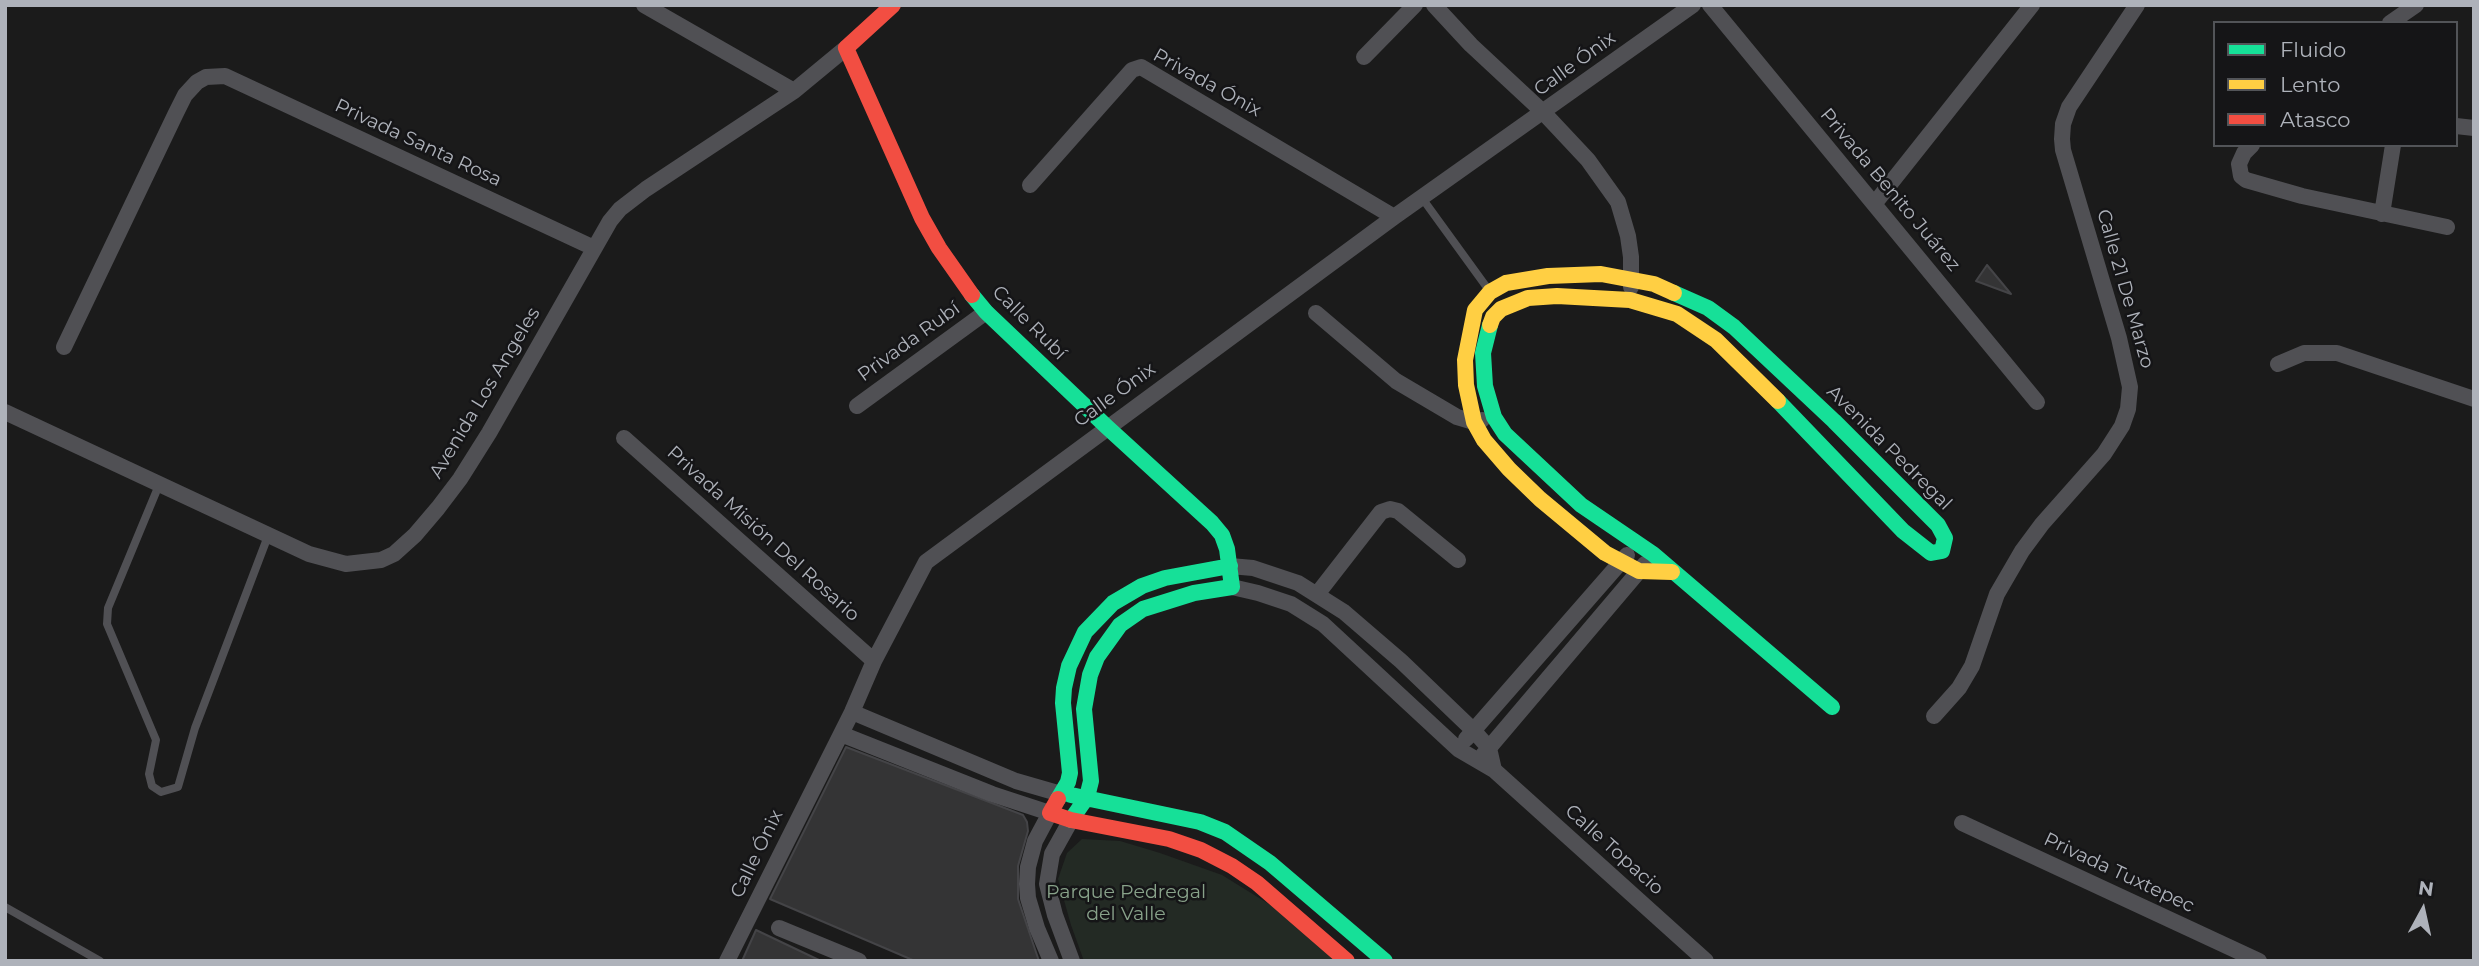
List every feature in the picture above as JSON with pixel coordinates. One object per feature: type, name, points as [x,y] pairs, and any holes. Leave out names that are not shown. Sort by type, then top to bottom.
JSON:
[{"type":"street","points":[[644,5],[794,91]]},
{"type":"street","name":"Avenida Los Angeles","points":[[5,412],[309,554],[346,564],[368,563],[394,554],[438,508],[460,479],[610,221],[630,200],[794,91],[893,5]]},
{"type":"street","points":[[1364,57],[1415,5]]},
{"type":"street","points":[[1434,5],[1588,160],[1618,202],[1628,236],[1630,300]]},
{"type":"street","name":"Calle Ónix","points":[[727,961],[852,712],[874,661],[926,562],[1394,217],[1693,5]]},
{"type":"street","name":"Privada Benito Juárez","points":[[1710,5],[2037,402]]},
{"type":"street","points":[[1875,203],[2032,5]]},
{"type":"street","name":"Calle 21 De Marzo","points":[[1934,716],[1959,688],[1972,666],[1997,594],[2022,551],[2042,524],[2104,454],[2122,426],[2128,409],[2130,387],[2119,338],[2062,139],[2063,124],[2069,107],[2113,45],[2137,5]]},
{"type":"street","name":"Calle Rubí","points":[[846,48],[922,218],[963,285],[986,312],[1212,523],[1222,535],[1232,587]]},
{"type":"street","name":"Privada Ónix","points":[[1030,185],[1132,70],[1141,67],[1394,217]]},
{"type":"street","name":"Privada Santa Rosa","points":[[64,347],[186,95],[197,82],[206,77],[225,76],[594,248]]},
{"type":"street","points":[[2250,147],[2239,164],[2241,176],[2246,180],[2302,196],[2447,227]]},
{"type":"street","points":[[2382,214],[2393,147]]},
{"type":"street","name":"Avenida Pedregal","points":[[1490,292],[1506,283],[1548,276],[1601,274],[1654,284],[1707,308],[1734,327],[1834,421],[1938,525],[1945,538],[1942,551],[1931,553],[1903,531],[1716,340],[1677,314],[1630,300],[1558,296],[1528,298],[1501,309],[1493,317],[1483,353],[1485,386],[1494,417],[1513,443],[1581,505],[1653,554],[1832,707]]},
{"type":"street","points":[[1490,292],[1475,310],[1467,335],[1465,360],[1466,385],[1474,422],[1485,440],[1509,469],[1569,524],[1621,562],[1639,571],[1672,572]]},
{"type":"street","name":"Privada Rubí","points":[[857,406],[986,312]]},
{"type":"street","points":[[1316,313],[1396,381],[1443,410],[1474,422],[1494,417]]},
{"type":"street","points":[[2278,364],[2304,353],[2337,353],[2474,399]]},
{"type":"street","name":"Privada Misión Del Rosario","points":[[624,438],[874,661]]},
{"type":"street","points":[[1318,593],[1381,512],[1390,509],[1398,512],[1458,560]]},
{"type":"street","points":[[1458,749],[1637,544]]},
{"type":"street","points":[[1072,961],[1046,884],[1052,854],[1087,797],[1092,775],[1084,722],[1086,692],[1097,657],[1111,635],[1130,617],[1160,602],[1232,587],[1292,604],[1323,624],[1458,749],[1476,761],[1653,554]]},
{"type":"street","points":[[1051,961],[1028,898],[1028,867],[1035,841],[1068,782],[1070,773],[1063,703],[1069,666],[1085,632],[1113,603],[1142,586],[1165,578],[1230,566],[1275,574],[1318,593],[1392,653],[1473,730],[1489,748],[1494,770]]},
{"type":"street","points":[[852,712],[993,772],[1041,789],[1200,822],[1244,843],[1385,961]]},
{"type":"street","points":[[841,734],[992,794],[1071,820],[1169,839],[1201,850],[1257,883],[1347,961]]},
{"type":"street","name":"Calle Topacio","points":[[1476,761],[1494,770],[1706,961]]},
{"type":"street","name":"Privada Tuxtepec","points":[[1962,823],[2259,961]]},
{"type":"street","points":[[779,928],[859,961]]},
{"type":"lane","points":[[1422,198],[1490,292]]},
{"type":"lane","points":[[159,485],[108,608],[107,624],[156,740],[149,774],[152,786],[161,792],[178,787],[195,727],[268,536]]},
{"type":"lane","points":[[5,907],[100,961]]},
{"type":"green space","name":"Parque Pedregal del Valle","points":[[1082,839],[1120,841],[1222,875],[1272,906],[1335,961],[1084,961],[1058,879],[1067,853]]},
{"type":"building","points":[[1987,265],[2011,294],[1976,281]]},
{"type":"building","points":[[846,747],[1023,815],[1028,831],[1018,866],[1018,899],[1039,961],[915,961],[770,899]]},
{"type":"building","points":[[756,930],[821,961],[742,961]]},
{"type":"traffic: fast","points":[[1674,293],[1708,308],[1734,327],[1834,421],[1938,525],[1945,538],[1942,551],[1931,553],[1903,531],[1778,401]]},
{"type":"traffic: fast","points":[[972,295],[986,312],[1107,427],[1212,523],[1222,535],[1227,549],[1232,587],[1194,593],[1143,609],[1120,625],[1097,657],[1090,675],[1084,709],[1091,781],[1087,797],[1071,820]]},
{"type":"traffic: fast","points":[[1490,325],[1483,353],[1485,386],[1494,417],[1505,434],[1581,505],[1653,554],[1832,707]]},
{"type":"traffic: fast","points":[[1058,799],[1070,773],[1064,688],[1069,666],[1085,632],[1113,603],[1142,586],[1165,578],[1230,566]]},
{"type":"traffic: fast","points":[[1071,795],[1200,822],[1225,832],[1270,863],[1385,961]]},
{"type":"traffic: slow","points":[[1672,572],[1639,571],[1605,553],[1540,499],[1509,469],[1484,440],[1474,422],[1466,385],[1465,360],[1475,310],[1490,292],[1506,283],[1548,276],[1601,274],[1654,284],[1674,293]]},
{"type":"traffic: slow","points":[[1490,325],[1501,309],[1528,298],[1557,296],[1630,300],[1677,314],[1716,340],[1778,401]]},
{"type":"traffic: jam","points":[[893,5],[846,48],[922,218],[972,295]]},
{"type":"traffic: jam","points":[[1058,799],[1050,813],[1071,820],[1169,839],[1201,850],[1232,866],[1257,883],[1347,961]]}]
